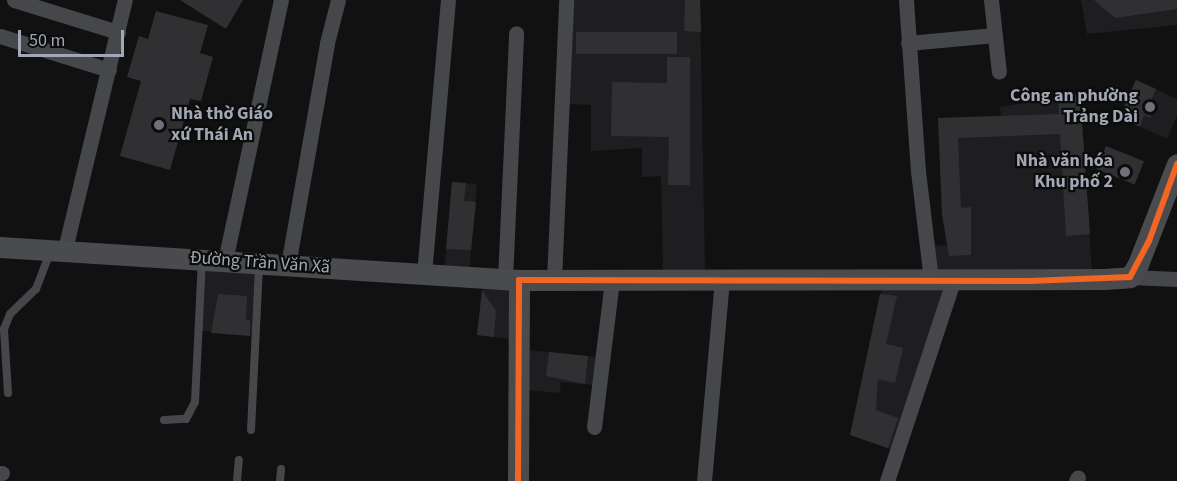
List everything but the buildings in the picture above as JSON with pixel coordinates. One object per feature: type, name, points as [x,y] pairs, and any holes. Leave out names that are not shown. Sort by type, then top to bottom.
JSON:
[{"type":"street","points":[[14,0],[118,32]]},
{"type":"street","points":[[58,249],[110,70],[124,0]]},
{"type":"street","points":[[225,261],[281,0]]},
{"type":"street","points":[[288,266],[327,44],[338,0]]},
{"type":"street","points":[[424,274],[448,0]]},
{"type":"street","points":[[554,280],[566,0]]},
{"type":"street","points":[[906,0],[918,171],[931,280]]},
{"type":"street","points":[[991,0],[999,72]]},
{"type":"street","points":[[516,33],[512,280],[518,481]]},
{"type":"street","points":[[908,43],[995,35]]},
{"type":"street","points":[[0,36],[110,70]]},
{"type":"street","points":[[1177,164],[1149,241],[1130,277],[1177,279]]},
{"type":"street","name":"Đường Trần Văn Xã","points":[[0,247],[512,280],[722,278],[953,281],[1130,277]]},
{"type":"street","points":[[704,481],[722,278]]},
{"type":"street","points":[[594,427],[612,280]]},
{"type":"street","points":[[887,481],[953,281]]},
{"type":"lane","points":[[8,393],[3,369],[4,329],[10,314],[36,289],[58,249]]},
{"type":"lane","points":[[164,420],[186,419],[195,402],[202,260]]},
{"type":"lane","points":[[251,430],[259,263]]},
{"type":"lane","points":[[237,481],[239,460]]},
{"type":"lane","points":[[280,481],[281,469]]},
{"type":"shaded area","points":[[569,0],[700,0],[705,270],[663,271],[661,176],[642,177],[642,148],[591,151],[591,105],[568,104]]},
{"type":"shaded area","points":[[1081,0],[1177,0],[1177,25],[1087,34]]},
{"type":"shaded area","name":"Công an phường Trảng Dài","points":[[1136,80],[1177,99],[1177,116],[1167,139],[1119,117]]},
{"type":"shaded area","points":[[1080,94],[1092,271],[935,271],[932,246],[947,245],[942,214],[938,118],[1001,116],[1000,107]]},
{"type":"shaded area","points":[[452,182],[477,184],[469,269],[445,267]]},
{"type":"shaded area","points":[[204,268],[255,271],[252,334],[201,331]]},
{"type":"shaded area","points":[[483,286],[511,288],[511,339],[477,335]]},
{"type":"shaded area","points":[[882,288],[945,288],[892,450],[850,435]]},
{"type":"shaded area","points":[[527,350],[597,357],[594,385],[561,382],[560,393],[527,390]]},
{"type":"transit line","points":[[519,280],[1029,281],[1130,277],[1149,241],[1177,164]]},
{"type":"transit line","points":[[518,481],[519,280]]},
{"type":"place","name":"Công an phường Trảng Dài","points":[[1150,107]]},
{"type":"place","name":"Nhà thờ Giáo xứ Thái An","points":[[159,125]]},
{"type":"place","name":"Nhà văn hóa Khu phố 2","points":[[1125,172]]}]
